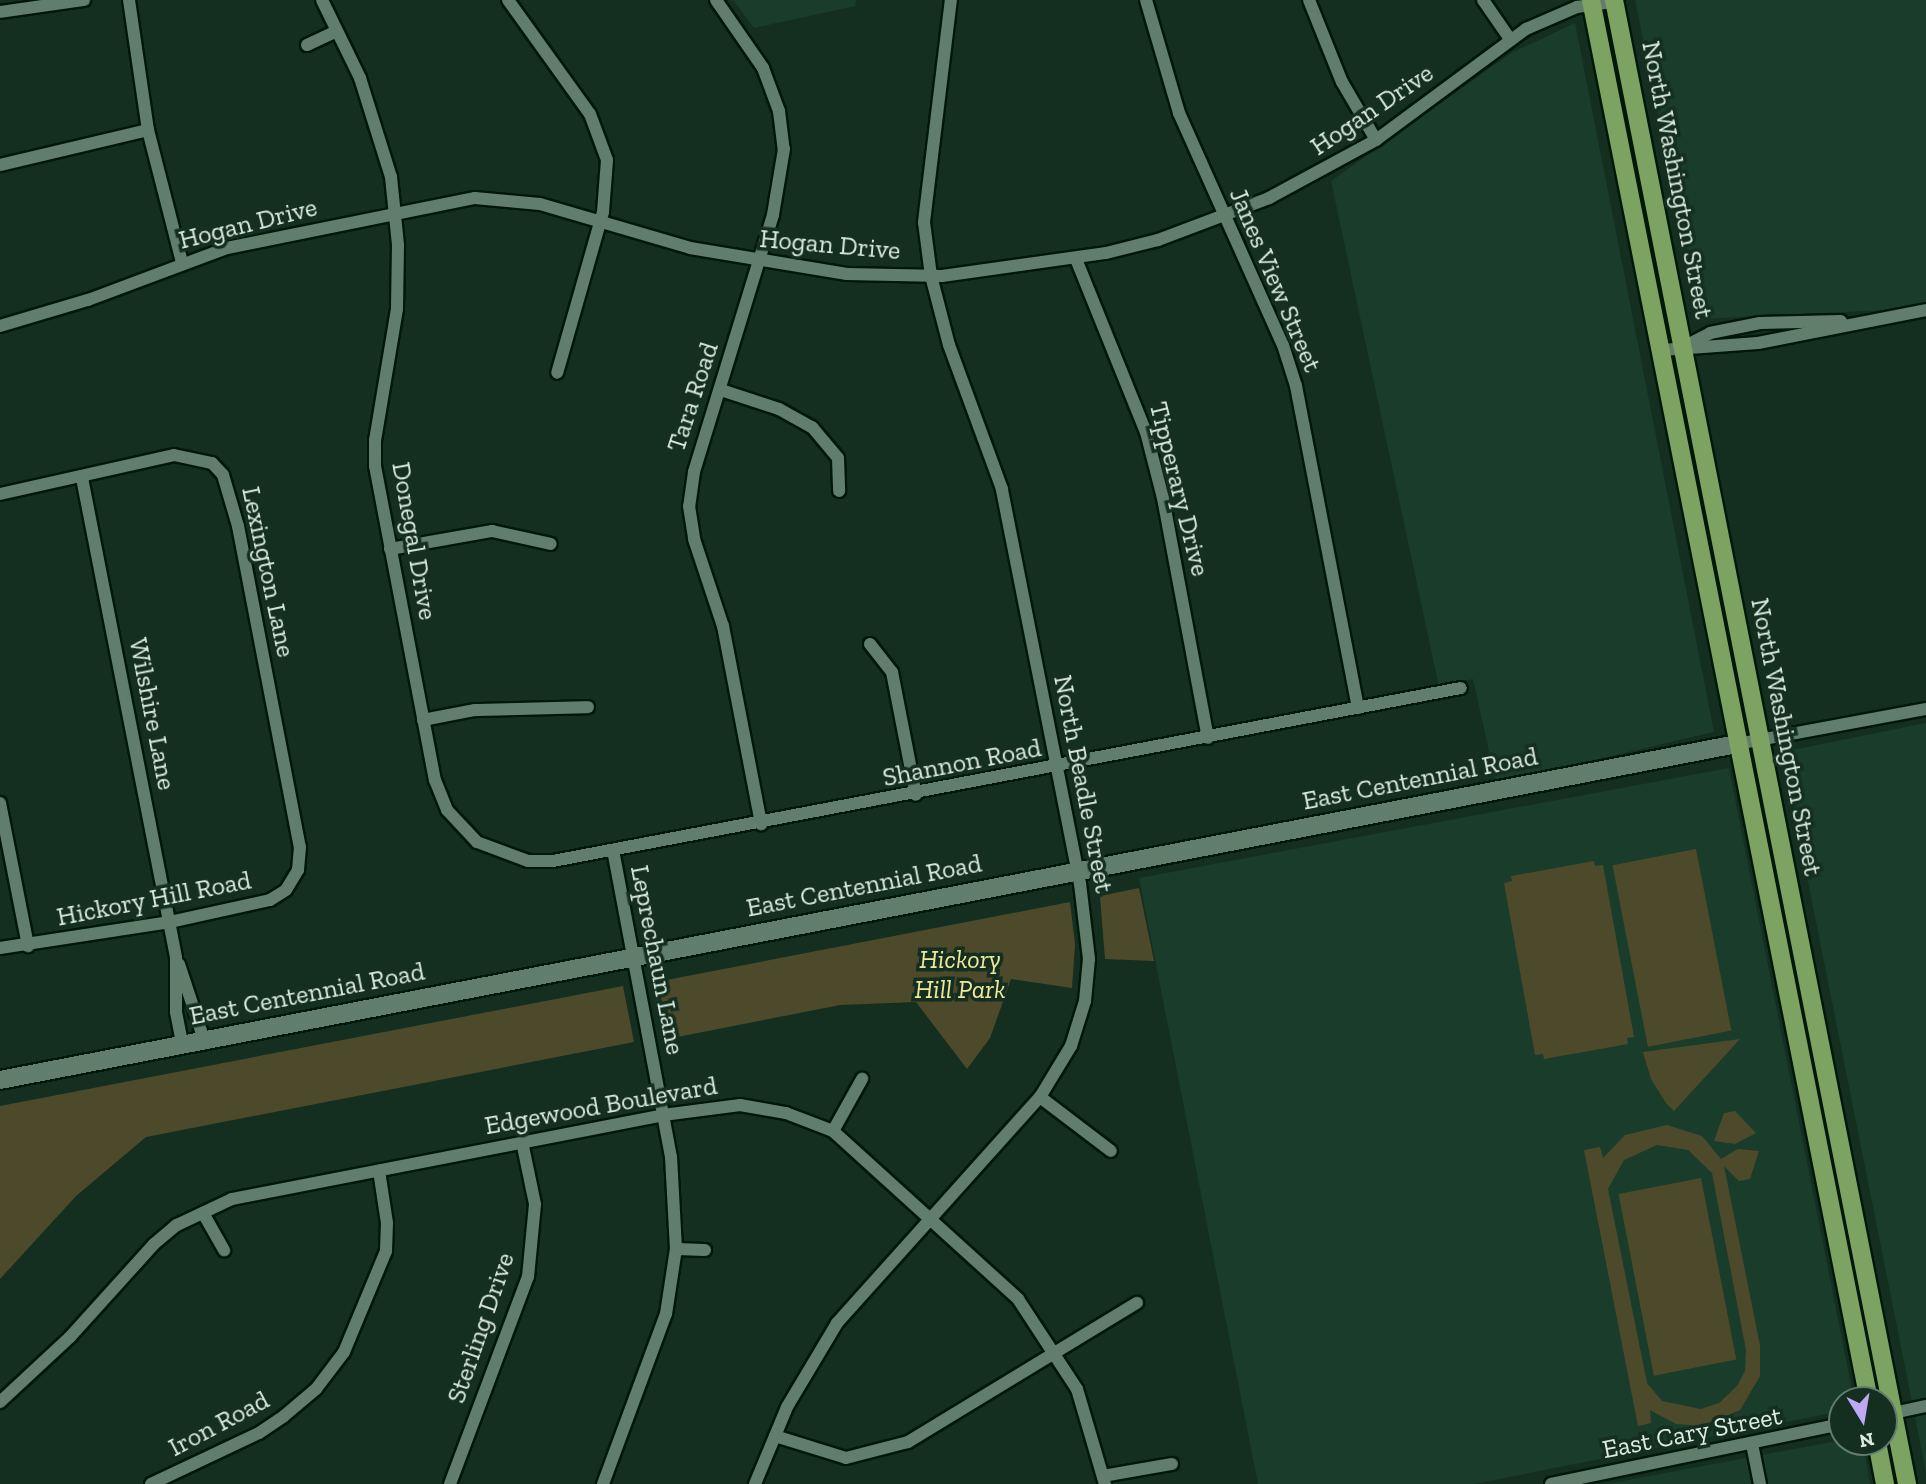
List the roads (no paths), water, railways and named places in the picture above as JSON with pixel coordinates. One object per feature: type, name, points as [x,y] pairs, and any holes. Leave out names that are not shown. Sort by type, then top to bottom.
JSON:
[{"type":"main road","name":"North Washington Street","points":[[1614,1],[1684,347],[1884,1386]]},
{"type":"main road","name":"North Washington Street","points":[[1592,2],[1866,1386]]},
{"type":"main road","name":"North Washington Street","points":[[1898,1449],[1907,1484]]},
{"type":"main road","points":[[1880,1456],[1885,1484]]},
{"type":"street","points":[[0,12],[84,0]]},
{"type":"street","points":[[129,0],[148,131],[182,262]]},
{"type":"street","name":"Donegal Drive","points":[[322,0],[381,135],[396,214],[397,309],[375,440],[390,549],[435,780],[461,828],[502,854],[553,861]]},
{"type":"street","points":[[508,0],[598,130],[607,169],[600,221],[557,373]]},
{"type":"street","name":"Tara Road","points":[[716,0],[756,54],[780,118],[782,180],[721,390],[694,472],[689,506],[694,539],[723,626],[761,824]]},
{"type":"street","name":"North Beadle Street","points":[[755,1484],[775,1436],[837,1323],[1040,1097],[1071,1046],[1085,1002],[1089,960],[1078,871],[1002,489],[949,345],[931,276],[925,222],[951,0]]},
{"type":"street","name":"Janes View Street","points":[[1146,0],[1179,113],[1296,386],[1358,708]]},
{"type":"street","points":[[1309,0],[1331,58],[1376,140]]},
{"type":"street","points":[[1483,0],[1510,39]]},
{"type":"street","name":"Hogan Drive","points":[[0,326],[88,300],[182,262],[268,239],[475,198],[503,198],[600,221],[690,248],[759,262],[847,274],[931,276],[1076,259],[1158,240],[1225,217],[1323,171],[1376,140],[1510,39],[1543,20],[1592,2],[1614,1]]},
{"type":"street","points":[[307,44],[337,30]]},
{"type":"street","points":[[0,165],[148,131]]},
{"type":"street","name":"Tipperary Drive","points":[[1076,259],[1146,432],[1163,498],[1208,738]]},
{"type":"street","points":[[1662,350],[1684,347],[1714,350],[1855,321],[1926,310]]},
{"type":"street","points":[[1684,347],[1710,333],[1760,323],[1855,321]]},
{"type":"street","points":[[721,390],[779,409],[812,428],[838,458],[839,491]]},
{"type":"street","name":"Lexington Lane","points":[[82,478],[174,455],[206,461],[223,475],[231,495],[273,701]]},
{"type":"street","points":[[0,494],[82,478]]},
{"type":"street","name":"Wilshire Lane","points":[[82,478],[177,958],[204,1040]]},
{"type":"street","points":[[390,549],[492,531],[551,544]]},
{"type":"street","points":[[870,645],[892,672],[916,795]]},
{"type":"street","name":"Shannon Road","points":[[553,861],[916,795],[1461,688]]},
{"type":"street","name":"Hickory Hill Road","points":[[0,948],[28,946],[170,922],[270,900],[286,890],[298,870],[300,847],[273,701]]},
{"type":"street","points":[[423,720],[525,706],[588,708]]},
{"type":"street","points":[[1737,744],[1926,709]]},
{"type":"street","name":"East Centennial Road","points":[[0,1080],[1737,744]]},
{"type":"street","points":[[0,803],[28,946]]},
{"type":"street","name":"Leprechaun Lane","points":[[603,1484],[662,1325],[676,1249],[676,1204],[663,1115],[613,850]]},
{"type":"street","name":"Wilshire Lane","points":[[177,958],[176,1012],[182,1044]]},
{"type":"street","points":[[832,1131],[862,1079]]},
{"type":"street","points":[[1040,1097],[1111,1151]]},
{"type":"street","name":"Edgewood Boulevard","points":[[0,1402],[70,1337],[154,1244],[203,1213],[232,1199],[663,1115],[740,1105],[786,1112],[832,1131],[1018,1299],[1056,1352],[1077,1389],[1104,1480]]},
{"type":"street","name":"Sterling Drive","points":[[450,1484],[528,1277],[535,1204],[522,1142]]},
{"type":"street","name":"Iron Road","points":[[151,1484],[259,1433],[284,1416],[316,1389],[344,1352],[386,1251],[387,1223],[379,1171]]},
{"type":"street","points":[[203,1213],[224,1250]]},
{"type":"street","points":[[676,1249],[705,1250]]},
{"type":"street","points":[[775,1436],[846,1458],[881,1452],[908,1442],[1137,1303]]},
{"type":"street","points":[[1898,1412],[1926,1406]]},
{"type":"street","name":"East Cary Street","points":[[1551,1484],[1828,1427]]},
{"type":"street","points":[[1752,1444],[1760,1484]]},
{"type":"street","points":[[1104,1480],[1172,1464]]},
{"type":"park label","name":"Hickory Hill Park","points":[[960,975]]}]
